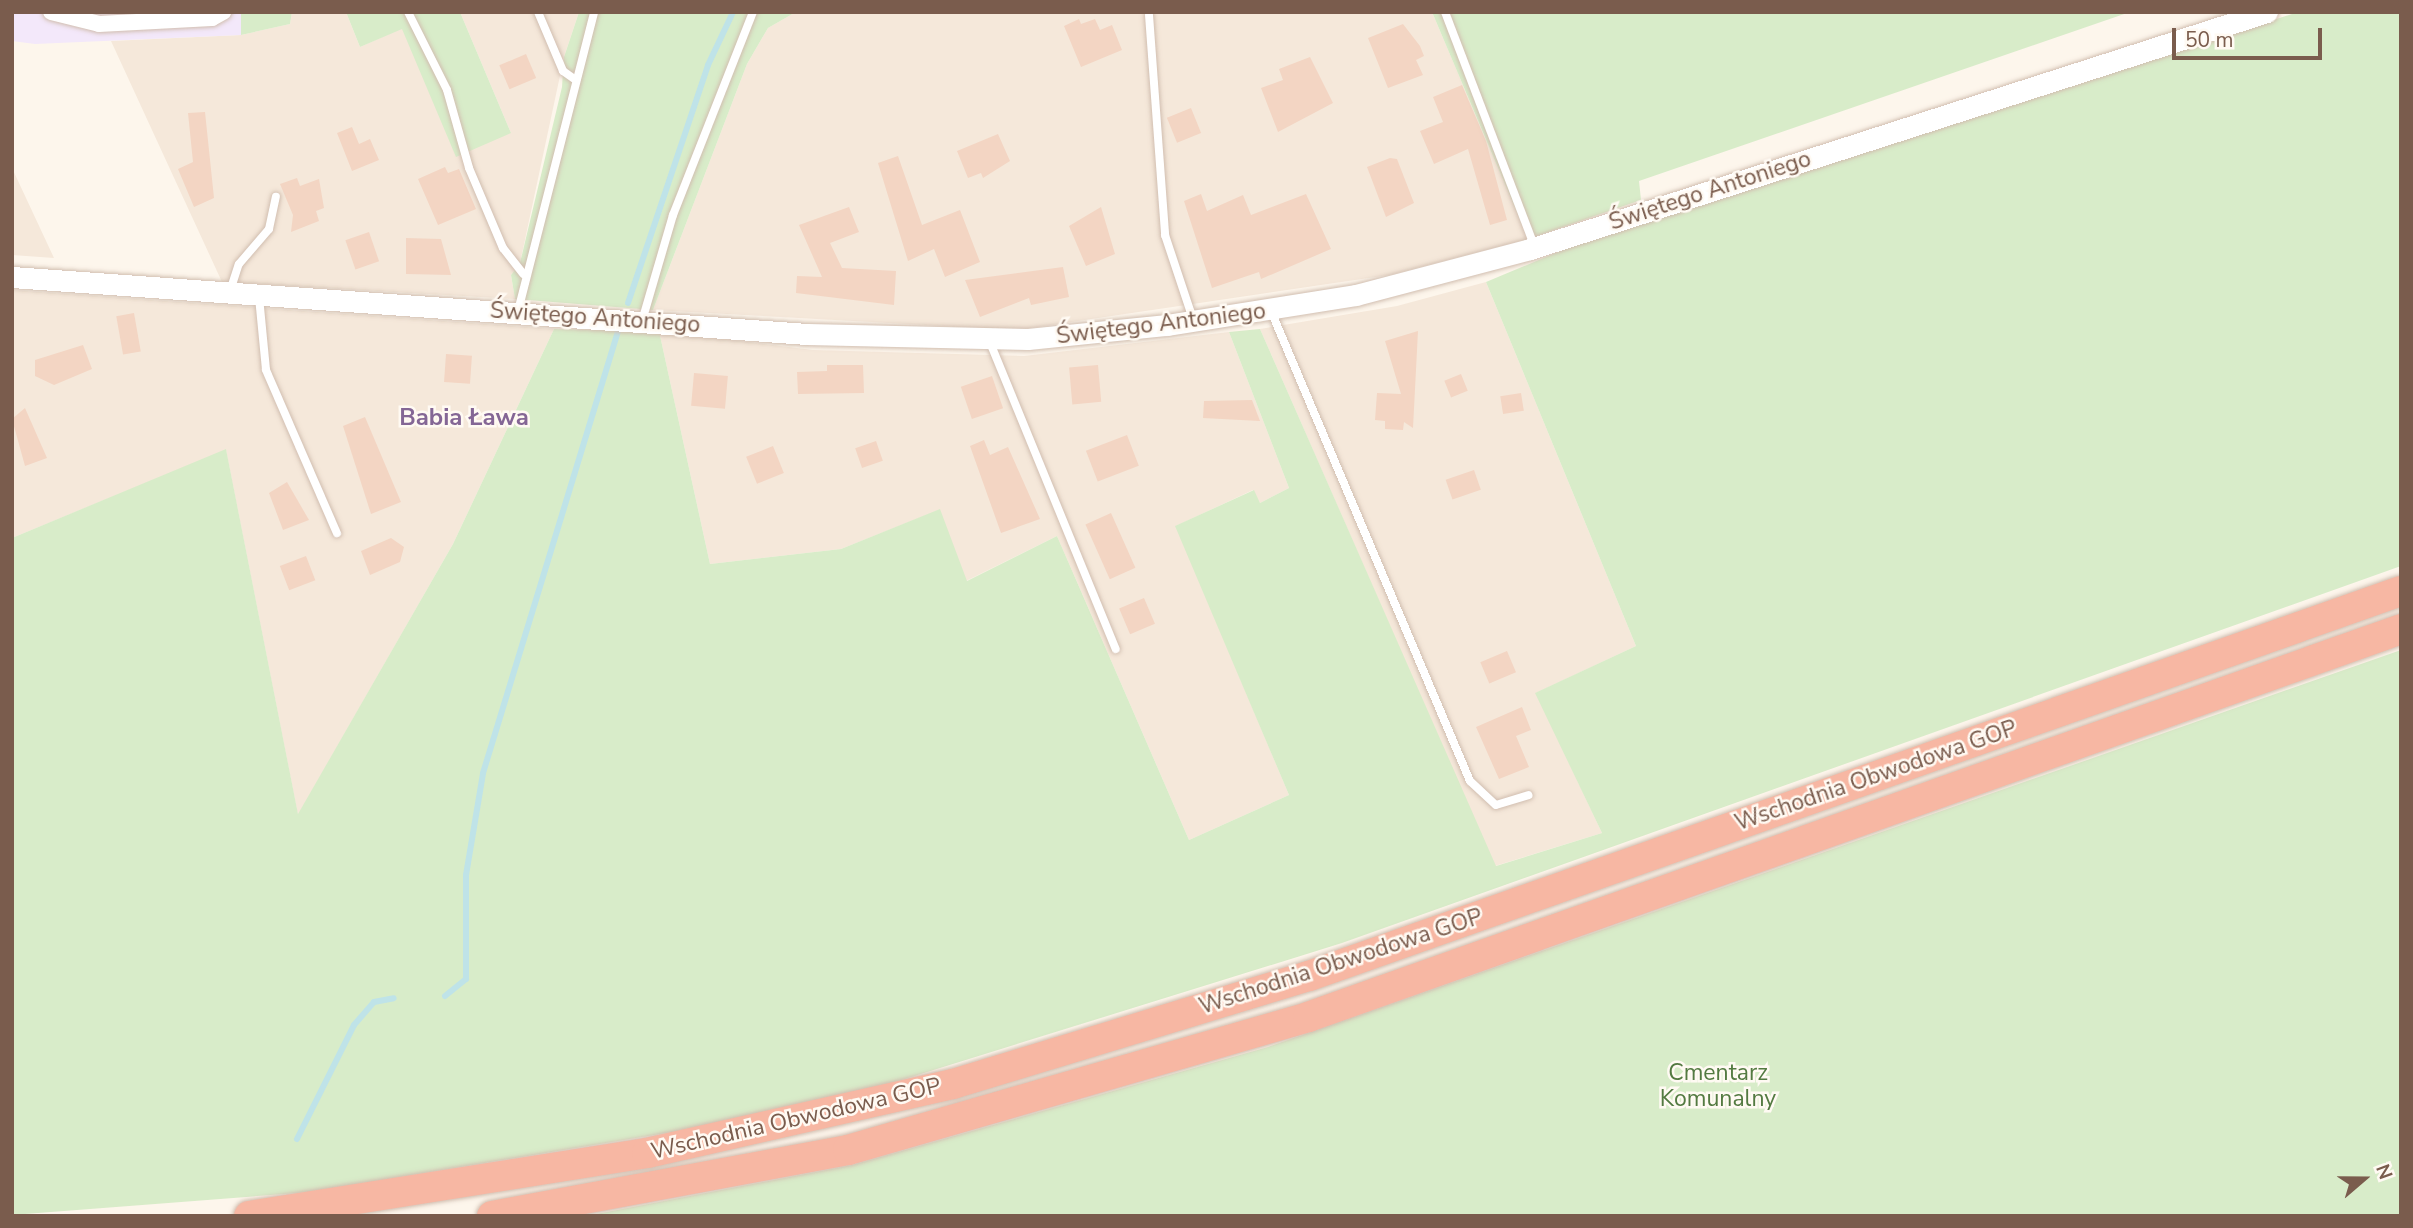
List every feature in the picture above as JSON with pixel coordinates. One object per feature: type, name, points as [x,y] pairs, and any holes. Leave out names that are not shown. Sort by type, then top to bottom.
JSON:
[{"type":"highway","name":"Wschodnia Obwodowa GOP","points":[[249,1216],[321,1207],[723,1139],[940,1087],[1309,976],[2401,590]]},
{"type":"highway","name":"Wschodnia Obwodowa GOP","points":[[492,1216],[848,1150],[1308,1017],[2401,628]]},
{"type":"street","points":[[51,12],[99,24],[212,18],[223,12]]},
{"type":"street","name":"Świętego Antoniego","points":[[12,277],[642,321],[989,340],[1193,322],[1271,311],[1535,248],[2267,12]]},
{"type":"lane","points":[[408,12],[447,90],[469,168],[503,248],[523,275]]},
{"type":"lane","points":[[538,12],[563,71],[576,80]]},
{"type":"lane","points":[[518,311],[523,275],[594,12]]},
{"type":"lane","points":[[642,321],[673,215],[753,12]]},
{"type":"lane","points":[[1445,12],[1535,248]]},
{"type":"lane","points":[[1149,15],[1165,234],[1191,297],[1193,322]]},
{"type":"lane","points":[[230,292],[239,264],[269,229],[276,197]]},
{"type":"lane","points":[[259,294],[266,370],[337,533]]},
{"type":"lane","points":[[1271,311],[1470,781],[1496,805],[1529,794]]},
{"type":"lane","points":[[989,340],[1116,649]]},
{"type":"shaded area","points":[[12,12],[241,12],[241,35],[35,44],[12,41]]},
{"type":"shaded area","points":[[292,12],[346,12],[360,47],[402,28],[511,133],[460,12],[579,12],[564,57],[520,263],[511,275],[515,299],[222,282],[111,41],[241,35],[290,24]]},
{"type":"shaded area","points":[[796,12],[1432,12],[1528,239],[1389,275],[1017,330],[653,310],[747,64],[768,28]]},
{"type":"shaded area","points":[[12,168],[54,258],[12,255]]},
{"type":"shaded area","points":[[1486,282],[1636,646],[1536,693],[1602,833],[1495,866],[1260,329],[1397,306]]},
{"type":"shaded area","points":[[12,290],[554,329],[453,544],[298,815],[226,450],[12,538]]},
{"type":"shaded area","points":[[659,331],[813,350],[1024,356],[1229,332],[1289,488],[1260,503],[1253,490],[1176,526],[1289,795],[1189,840],[1057,536],[966,581],[939,510],[841,549],[710,564]]},
{"type":"green space","points":[[241,12],[292,12],[290,24],[241,35]]},
{"type":"green space","points":[[346,12],[460,12],[511,133],[456,157],[402,29],[360,47]]},
{"type":"green space","points":[[579,12],[796,12],[768,28],[747,64],[653,310],[515,299],[511,275],[520,263],[562,87],[564,57]]},
{"type":"green space","points":[[1432,12],[2130,12],[1639,181],[1641,200],[1528,239]]},
{"type":"green space","points":[[2298,12],[2401,12],[2401,566],[1342,943],[895,1082],[684,1130],[310,1192],[12,1215],[12,538],[226,449],[298,814],[453,544],[554,329],[659,331],[710,564],[841,549],[940,509],[967,581],[1057,536],[1189,840],[1289,795],[1175,526],[1254,490],[1260,503],[1289,488],[1229,332],[1260,329],[1496,866],[1602,833],[1535,693],[1636,646],[1486,282],[1565,249]]},
{"type":"green space","name":"Cmentarz Komunalny","points":[[2401,650],[2401,1216],[586,1216],[852,1165],[1268,1047]]},
{"type":"building","points":[[1079,19],[1081,24],[1095,19],[1100,30],[1112,25],[1122,50],[1081,67],[1064,26]]},
{"type":"building","points":[[1403,24],[1420,46],[1424,56],[1416,60],[1423,75],[1388,88],[1368,38]]},
{"type":"building","points":[[526,54],[536,78],[509,89],[499,65]]},
{"type":"building","points":[[1310,57],[1333,103],[1278,132],[1261,88],[1283,80],[1279,69]]},
{"type":"building","points":[[1462,85],[1486,141],[1507,220],[1490,225],[1468,149],[1434,164],[1420,131],[1443,122],[1433,97]]},
{"type":"building","points":[[1191,108],[1201,133],[1177,143],[1167,118]]},
{"type":"building","points":[[205,112],[214,198],[194,207],[178,169],[193,162],[188,113]]},
{"type":"building","points":[[352,127],[359,144],[370,139],[379,160],[352,171],[337,133]]},
{"type":"building","points":[[998,134],[1010,161],[983,178],[981,173],[968,178],[957,151]]},
{"type":"building","points":[[898,156],[922,225],[960,210],[980,262],[945,277],[934,249],[908,261],[878,163]]},
{"type":"building","points":[[1390,158],[1397,159],[1414,203],[1386,217],[1367,167]]},
{"type":"building","points":[[445,167],[448,173],[459,169],[476,209],[438,225],[418,179]]},
{"type":"building","points":[[297,178],[300,186],[319,179],[324,208],[316,211],[319,221],[291,232],[293,215],[280,184]]},
{"type":"building","points":[[1201,194],[1207,211],[1243,195],[1251,215],[1306,194],[1331,249],[1261,279],[1259,272],[1212,288],[1184,201]]},
{"type":"building","points":[[849,207],[859,232],[830,243],[842,268],[896,271],[894,305],[796,293],[797,276],[822,277],[799,225]]},
{"type":"building","points":[[1101,207],[1115,254],[1086,266],[1069,226]]},
{"type":"building","points":[[369,232],[379,261],[355,269],[345,240]]},
{"type":"building","points":[[406,238],[441,239],[451,275],[406,274]]},
{"type":"building","points":[[1063,267],[1069,297],[1031,305],[1029,298],[980,317],[965,280]]},
{"type":"building","points":[[134,313],[141,351],[123,355],[116,316]]},
{"type":"building","points":[[1418,331],[1413,428],[1404,422],[1403,430],[1385,429],[1385,421],[1375,420],[1377,393],[1401,394],[1385,341]]},
{"type":"building","points":[[83,345],[92,369],[54,385],[35,376],[35,360]]},
{"type":"building","points":[[446,354],[472,356],[470,384],[444,382]]},
{"type":"building","points":[[827,365],[863,365],[864,393],[798,394],[797,372],[827,371]]},
{"type":"building","points":[[1098,365],[1101,402],[1072,404],[1069,368]]},
{"type":"building","points":[[694,373],[728,376],[725,409],[691,406]]},
{"type":"building","points":[[1461,374],[1468,391],[1451,397],[1444,381]]},
{"type":"building","points":[[992,376],[1003,408],[972,419],[961,387]]},
{"type":"building","points":[[1521,393],[1524,411],[1503,414],[1500,396]]},
{"type":"building","points":[[1252,400],[1260,421],[1203,418],[1204,401]]},
{"type":"building","points":[[25,408],[47,458],[25,466],[12,419]]},
{"type":"building","points":[[365,417],[401,502],[371,514],[343,426]]},
{"type":"building","points":[[1127,435],[1139,466],[1098,482],[1086,451]]},
{"type":"building","points":[[984,440],[990,455],[1008,447],[1040,519],[1001,533],[970,446]]},
{"type":"building","points":[[876,441],[883,461],[862,468],[855,448]]},
{"type":"building","points":[[773,446],[784,473],[757,484],[746,457]]},
{"type":"building","points":[[1474,470],[1481,490],[1452,500],[1446,480]]},
{"type":"building","points":[[287,482],[309,520],[283,530],[269,493]]},
{"type":"building","points":[[1111,513],[1135,568],[1110,579],[1085,524]]},
{"type":"building","points":[[391,538],[404,547],[400,562],[370,575],[361,551]]},
{"type":"building","points":[[306,556],[315,580],[289,590],[280,566]]},
{"type":"building","points":[[1144,598],[1155,624],[1130,634],[1119,609]]},
{"type":"building","points":[[1507,651],[1516,672],[1489,684],[1480,662]]},
{"type":"building","points":[[1522,707],[1531,730],[1516,736],[1529,767],[1499,779],[1476,727]]},
{"type":"waterway","points":[[628,303],[708,65],[733,12]]},
{"type":"waterway","points":[[445,996],[466,979],[466,875],[483,773],[618,331]]},
{"type":"waterway","points":[[297,1139],[354,1025],[374,1002],[394,998]]},
{"type":"district","name":"Babia Ława","points":[[464,418]]}]
